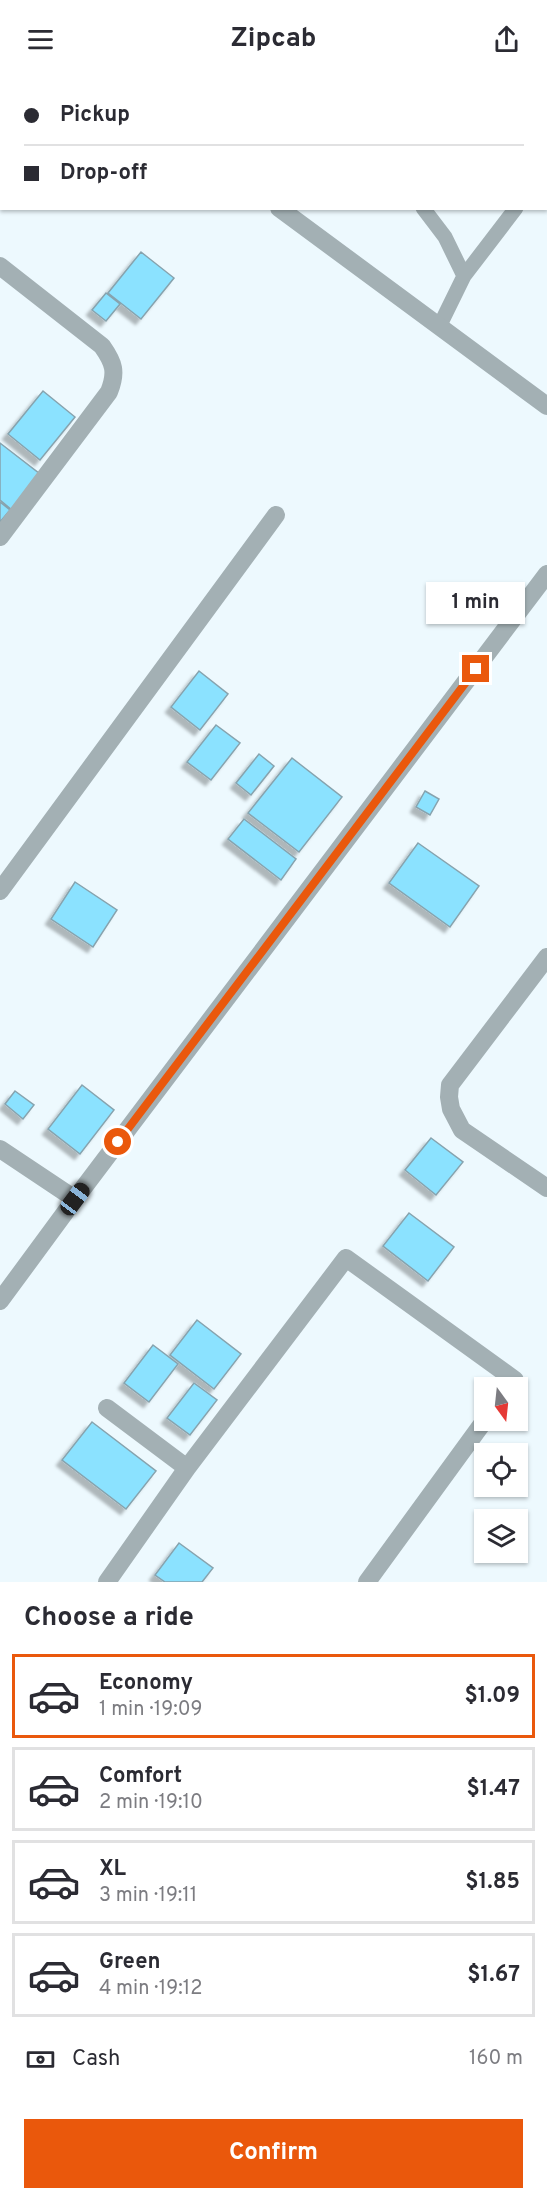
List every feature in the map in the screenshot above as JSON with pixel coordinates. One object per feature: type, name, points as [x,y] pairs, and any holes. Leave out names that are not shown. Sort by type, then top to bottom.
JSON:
[{"type":"street","points":[[282,210],[547,406]]},
{"type":"street","points":[[0,266],[102,346],[111,360],[114,378],[108,392],[0,537]]},
{"type":"street","points":[[0,891],[276,515]]},
{"type":"street","points":[[0,1301],[547,574]]},
{"type":"street","points":[[547,957],[450,1085],[448,1097],[451,1109],[462,1130],[547,1188]]},
{"type":"street","points":[[0,1149],[75,1199]]},
{"type":"street","points":[[107,1582],[187,1468],[346,1258],[511,1377]]},
{"type":"street","points":[[107,1408],[187,1468]]},
{"type":"street","points":[[367,1582],[477,1431]]},
{"type":"lane","points":[[425,210],[445,237],[464,276]]},
{"type":"lane","points":[[439,327],[464,276],[514,210]]},
{"type":"building","points":[[141,252],[174,278],[141,319],[108,293]]},
{"type":"building","points":[[106,293],[120,304],[106,321],[92,310]]},
{"type":"building","points":[[43,391],[75,417],[40,460],[8,434]]},
{"type":"building","points":[[0,443],[40,474],[12,510],[0,500]]},
{"type":"building","points":[[0,502],[10,510],[0,522]]},
{"type":"building","points":[[199,671],[228,694],[200,730],[171,707]]},
{"type":"building","points":[[216,725],[240,743],[211,780],[187,762]]},
{"type":"building","points":[[259,754],[274,766],[251,795],[236,783]]},
{"type":"building","points":[[292,758],[342,797],[299,852],[248,813]]},
{"type":"building","points":[[425,791],[439,799],[430,815],[416,807]]},
{"type":"building","points":[[244,819],[296,859],[281,880],[228,839]]},
{"type":"building","points":[[418,843],[479,886],[450,927],[389,883]]},
{"type":"building","points":[[75,882],[117,910],[93,947],[51,919]]},
{"type":"building","points":[[82,1085],[114,1110],[80,1154],[48,1129]]},
{"type":"building","points":[[15,1091],[34,1105],[23,1119],[5,1104]]},
{"type":"building","points":[[431,1138],[463,1162],[436,1195],[405,1170]]},
{"type":"building","points":[[409,1213],[454,1247],[428,1281],[383,1246]]},
{"type":"building","points":[[197,1320],[241,1354],[214,1389],[170,1355]]},
{"type":"building","points":[[153,1345],[178,1364],[149,1402],[124,1383]]},
{"type":"building","points":[[194,1383],[217,1400],[190,1435],[167,1418]]},
{"type":"building","points":[[92,1422],[156,1471],[126,1509],[62,1460]]},
{"type":"building","points":[[179,1543],[213,1568],[202,1582],[165,1582],[155,1575]]},
{"type":"route","points":[[118,1142],[476,669]]}]
